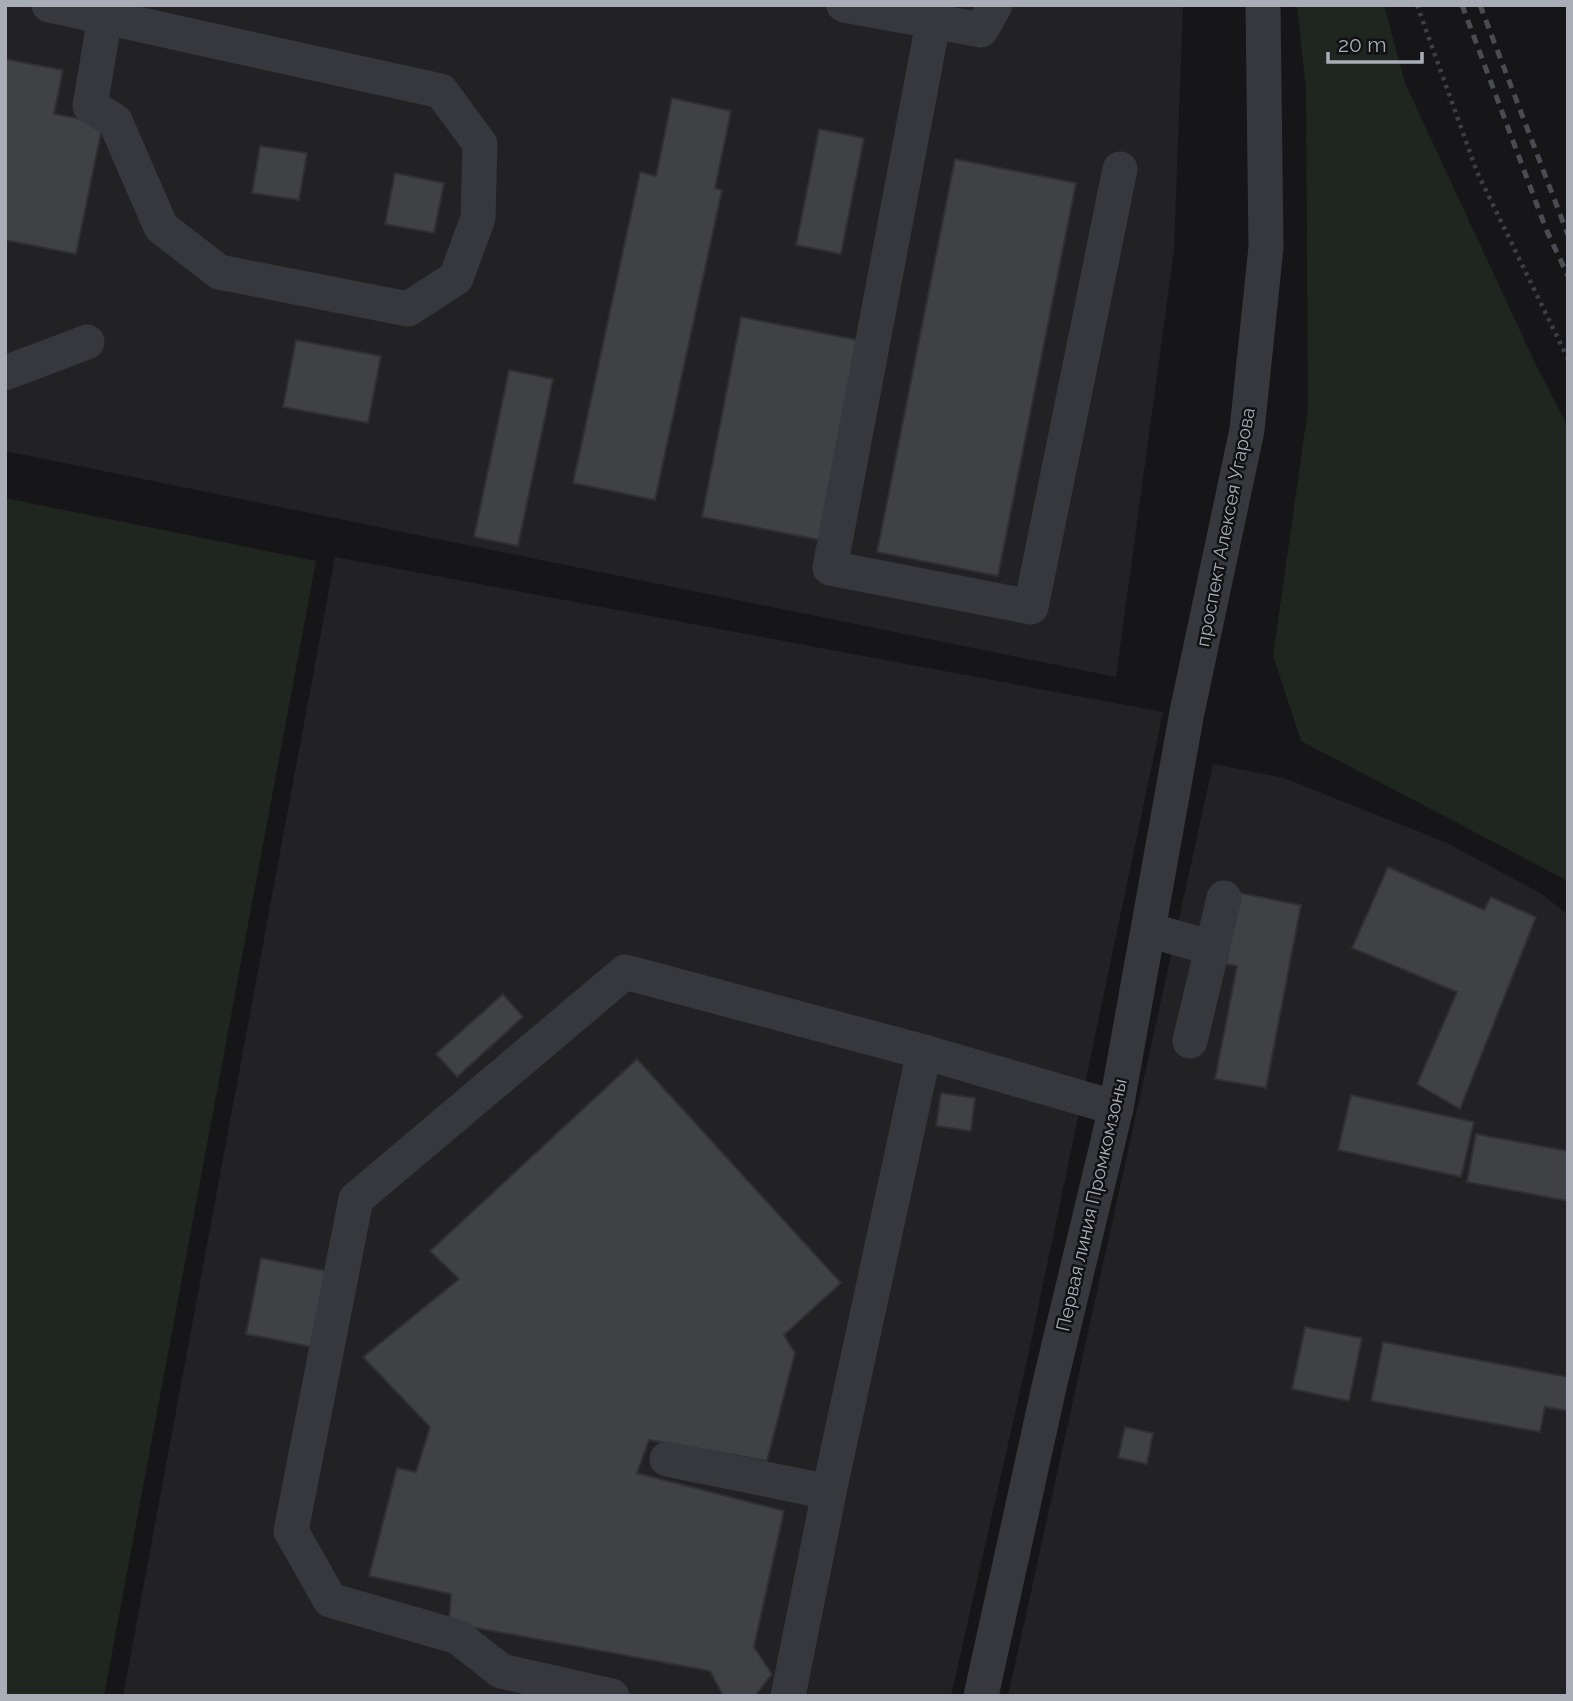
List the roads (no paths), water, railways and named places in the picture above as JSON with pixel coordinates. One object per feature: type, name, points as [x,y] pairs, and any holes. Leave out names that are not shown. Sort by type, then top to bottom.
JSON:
[{"type":"street","points":[[49,5],[105,17],[441,91],[480,144],[478,218],[456,278],[408,309],[219,272],[161,227],[115,121],[90,106],[105,17]]},
{"type":"street","points":[[844,5],[981,30],[995,5]]},
{"type":"street","name":"проспект Алексея Угарова","points":[[1187,712],[1247,430],[1266,247],[1263,5]]},
{"type":"street","points":[[933,23],[830,568],[1031,607],[1120,169]]},
{"type":"street","points":[[5,373],[87,342]]},
{"type":"street","name":"Первая линия Промкомзоны","points":[[981,1696],[1048,1387],[1116,1108],[1187,712]]},
{"type":"street","points":[[1190,1041],[1224,898]]},
{"type":"street","points":[[1149,930],[1212,948]]},
{"type":"street","points":[[612,1696],[500,1671],[458,1637],[330,1600],[291,1531],[356,1199],[625,972],[924,1052],[1116,1108]]},
{"type":"street","points":[[788,1696],[924,1052]]},
{"type":"street","points":[[667,1459],[829,1492]]},
{"type":"railway","points":[[1462,5],[1546,229],[1568,276]]},
{"type":"railway","points":[[1480,5],[1568,235]]}]
